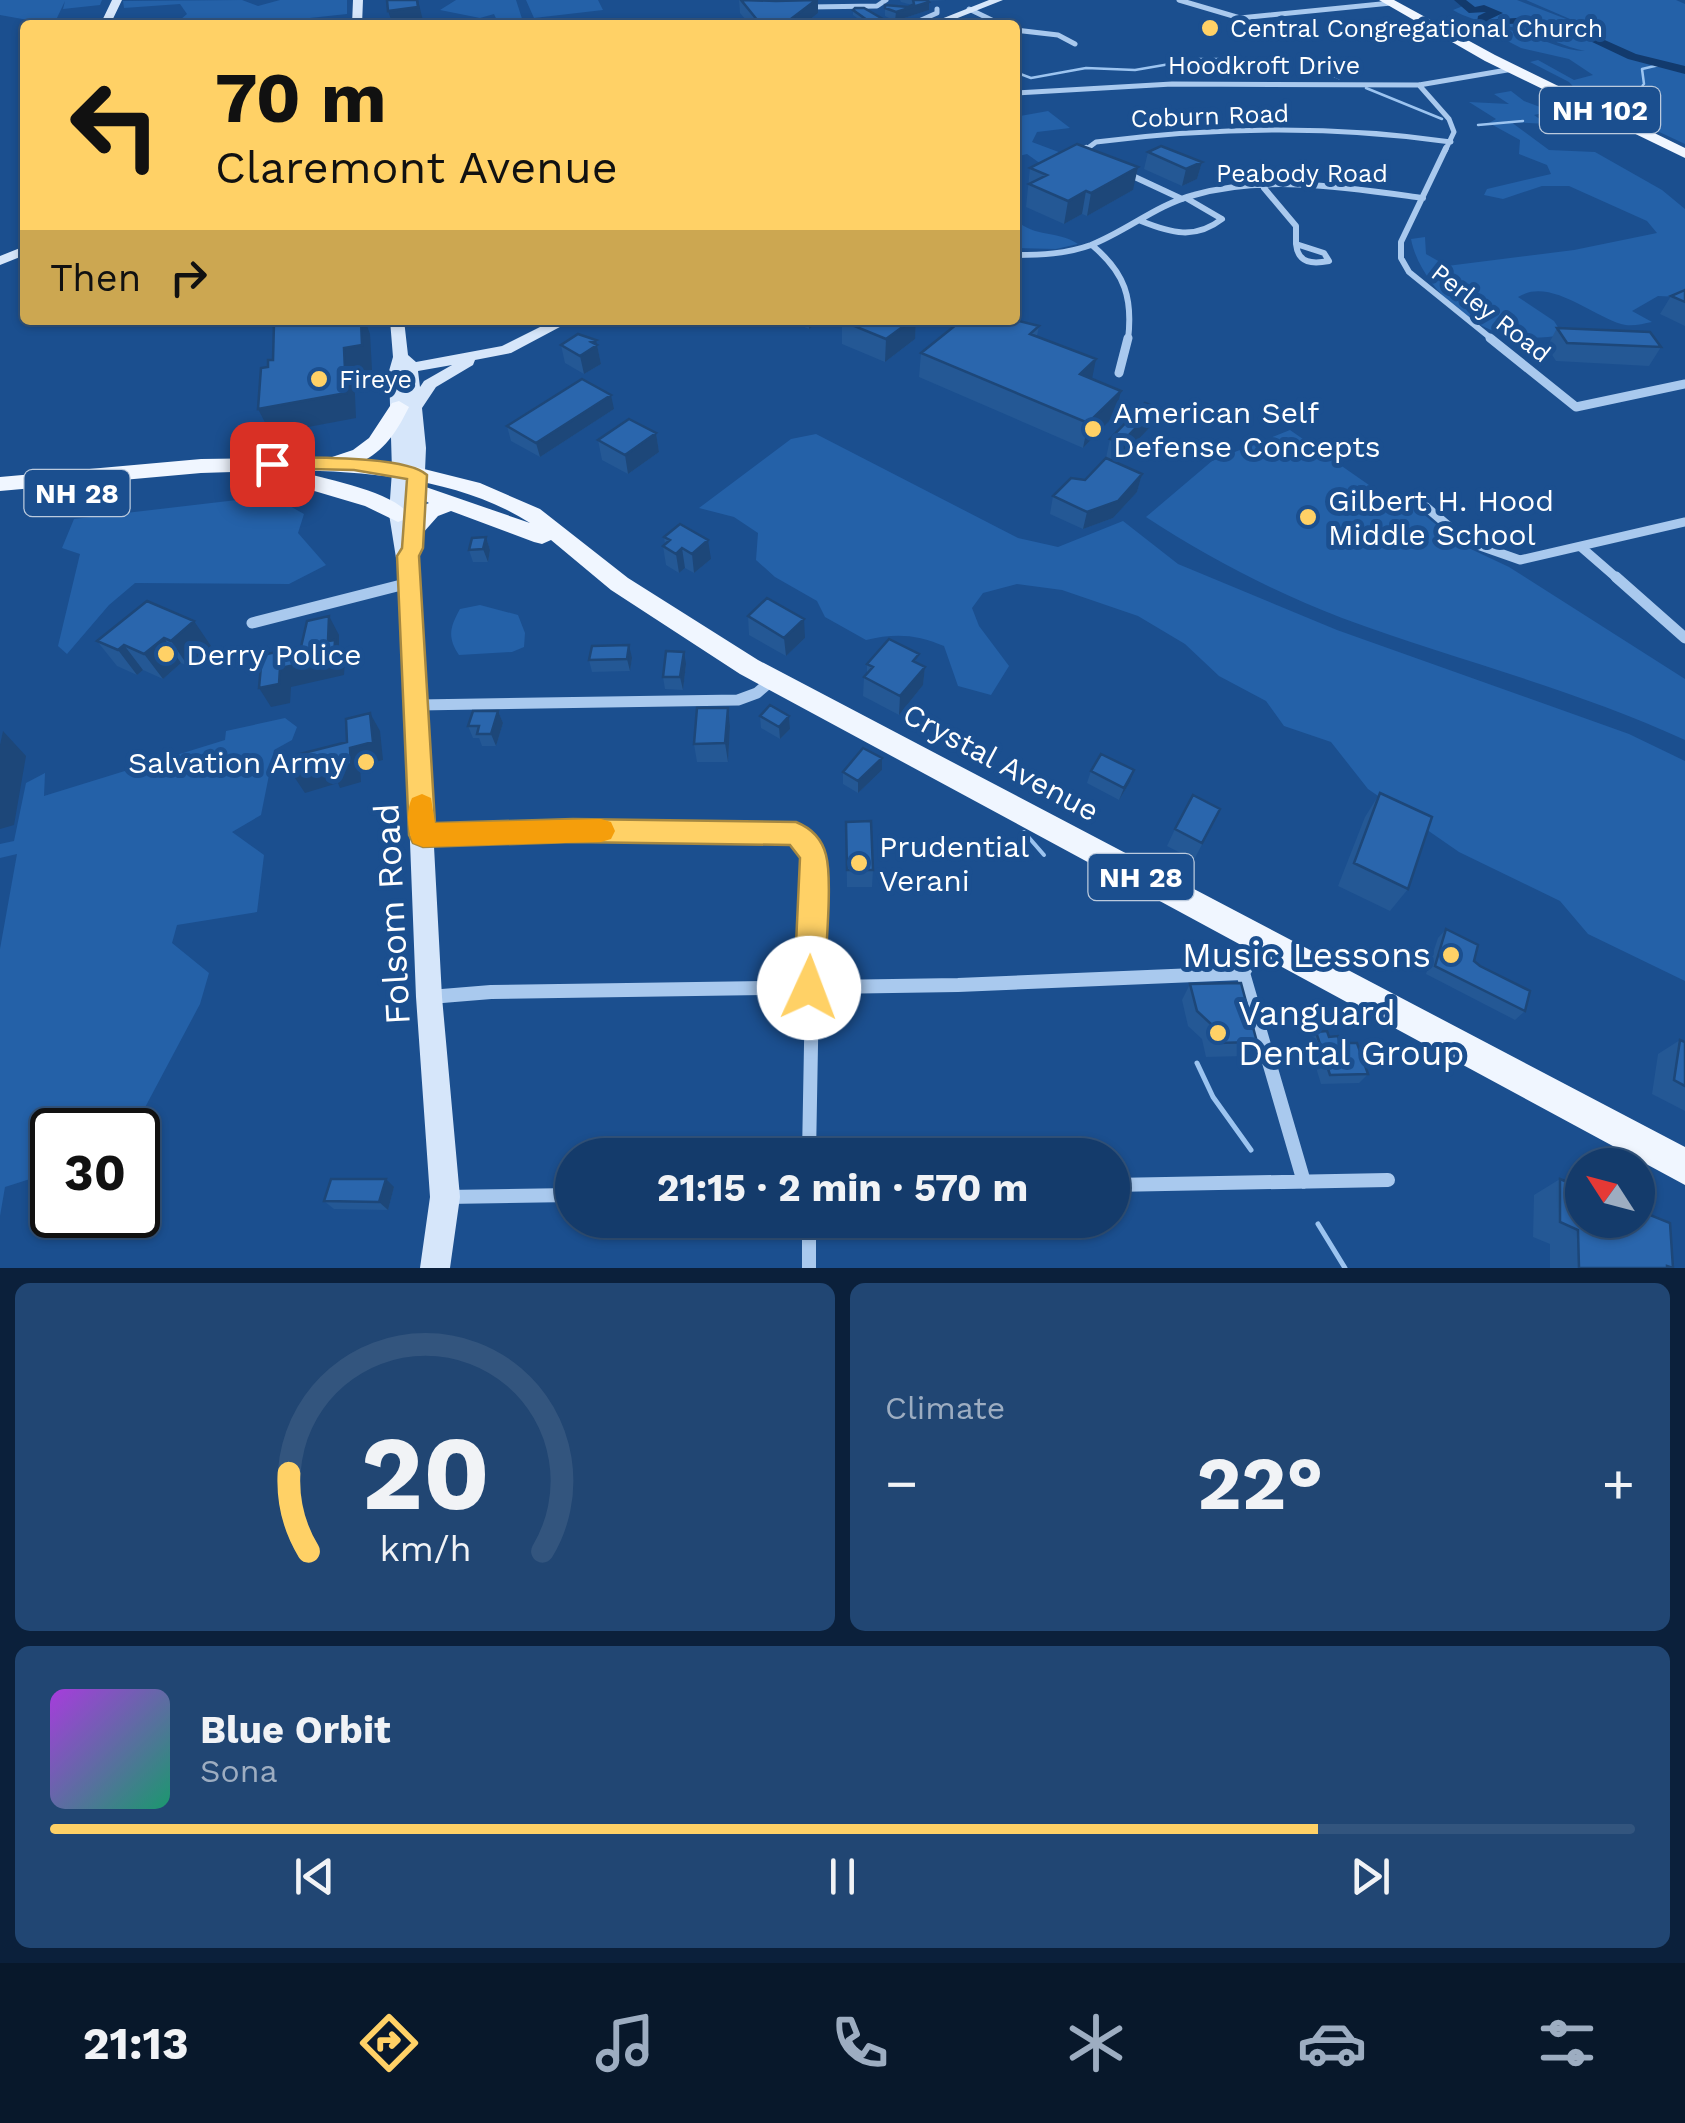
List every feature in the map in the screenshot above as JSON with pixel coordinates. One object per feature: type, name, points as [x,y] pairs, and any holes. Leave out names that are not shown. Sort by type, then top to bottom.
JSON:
[{"type":"main road","name":"NH 102","points":[[1388,2],[1512,70],[1685,154]]},
{"type":"main road","points":[[332,463],[359,456],[377,444],[406,408]]},
{"type":"main road","name":"NH 28","points":[[1,490],[254,464],[332,463],[408,480]]},
{"type":"main road","points":[[292,476],[373,501],[406,521],[455,502]]},
{"type":"main road","name":"NH 28","points":[[1,490],[292,476],[408,480]]},
{"type":"main road","name":"Crystal Avenue","points":[[408,480],[538,535],[562,540]]},
{"type":"main road","name":"Crystal Avenue","points":[[408,480],[507,502],[549,525],[562,540],[668,617],[772,680],[1685,1167]]},
{"type":"street","points":[[943,20],[998,0]]},
{"type":"street","points":[[1179,0],[1240,18],[1289,16],[1388,2]]},
{"type":"street","points":[[802,3],[821,10]]},
{"type":"street","points":[[812,6],[890,3]]},
{"type":"street","points":[[876,6],[874,11],[878,15]]},
{"type":"street","points":[[922,20],[937,14],[938,9]]},
{"type":"street","points":[[969,9],[992,20]]},
{"type":"street","points":[[1020,30],[1058,34],[1076,44]]},
{"type":"street","name":"Hoodkroft Drive","points":[[1020,93],[1172,84],[1420,85],[1512,70]]},
{"type":"street","points":[[1420,85],[1452,124],[1451,142]]},
{"type":"street","name":"Coburn Road","points":[[1102,162],[1086,154],[1084,147],[1111,140],[1194,132],[1384,134],[1451,142]]},
{"type":"street","name":"Perley Road","points":[[1451,142],[1402,242],[1400,252],[1408,272],[1576,407],[1685,384]]},
{"type":"street","name":"Coburn Road","points":[[1116,168],[1222,219],[1202,233],[1188,236],[1142,221]]},
{"type":"street","points":[[1264,188],[1296,226],[1295,244],[1296,254],[1309,263],[1329,260],[1321,252],[1295,244]]},
{"type":"street","name":"Peabody Road","points":[[1020,254],[1049,256],[1093,246],[1184,199],[1226,189],[1361,190],[1423,198]]},
{"type":"street","points":[[1093,246],[1116,268],[1124,283],[1128,338],[1119,373]]},
{"type":"street","name":"Folsom Road","points":[[398,325],[405,366],[406,521],[418,705],[429,997],[445,1197],[435,1268]]},
{"type":"street","points":[[405,366],[471,358],[523,344],[557,325]]},
{"type":"street","points":[[406,408],[430,384],[471,358]]},
{"type":"street","points":[[1418,500],[1466,541],[1497,555],[1528,560],[1685,522]]},
{"type":"street","points":[[1581,547],[1685,638]]},
{"type":"street","points":[[252,623],[410,583]]},
{"type":"street","points":[[418,705],[738,700],[757,693],[772,680]]},
{"type":"street","points":[[423,835],[573,830],[796,834],[814,858],[809,1138]]},
{"type":"street","points":[[1261,941],[1243,973],[1304,1182]]},
{"type":"street","points":[[429,997],[491,992],[809,988],[1243,973]]},
{"type":"street","points":[[1130,1185],[1388,1180]]},
{"type":"street","points":[[445,1197],[555,1195]]},
{"type":"street","points":[[809,1238],[809,1268]]},
{"type":"shaded area","points":[[0,0],[102,0],[100,5],[63,9],[65,1],[56,20],[0,15]]},
{"type":"shaded area","points":[[242,0],[258,6],[280,0],[347,0],[347,14],[291,20],[180,20],[187,14],[180,4],[124,8],[123,1]]},
{"type":"shaded area","points":[[456,0],[516,0],[522,20],[497,20],[494,14],[480,18],[440,10]]},
{"type":"shaded area","points":[[526,0],[598,0],[603,10],[534,18]]},
{"type":"shaded area","points":[[1455,0],[1517,0],[1600,32],[1526,0],[1676,0],[1685,4],[1685,144],[1582,96],[1569,82],[1530,62],[1538,60],[1574,80],[1593,75],[1569,59],[1521,48],[1486,30],[1512,30],[1585,51],[1463,15],[1453,10],[1463,6]]},
{"type":"shaded area","points":[[1511,91],[1524,101],[1551,111],[1534,115],[1547,124],[1511,122],[1549,150],[1595,152],[1662,190],[1685,209],[1685,288],[1681,297],[1658,296],[1632,311],[1652,322],[1621,324],[1556,294],[1530,292],[1518,297],[1554,321],[1563,335],[1507,335],[1460,312],[1423,270],[1411,239],[1425,237],[1426,254],[1447,266],[1574,250],[1657,233],[1647,221],[1569,186],[1542,186],[1503,199],[1484,195],[1487,189],[1551,174],[1547,165],[1519,154],[1520,140],[1489,123],[1496,119],[1469,102],[1509,104],[1494,94]]},
{"type":"shaded area","points":[[1048,111],[1070,128],[1037,132],[1032,142],[1064,154],[1041,164],[1027,154],[1020,156],[1020,116]]},
{"type":"shaded area","points":[[1020,223],[1078,244],[1056,249],[1020,248]]},
{"type":"shaded area","points":[[1290,430],[1379,492],[1415,507],[1458,543],[1509,567],[1685,679],[1685,740],[1601,705],[1317,608],[1241,573],[1146,517],[1212,461]]},
{"type":"shaded area","points":[[816,434],[1018,538],[1058,547],[1123,521],[1178,564],[1337,630],[1629,734],[1685,761],[1685,981],[1588,934],[1560,901],[1459,852],[1368,789],[1331,742],[1284,726],[1266,701],[1219,676],[1185,644],[1138,616],[1062,590],[1017,584],[983,593],[972,608],[979,626],[1009,666],[991,695],[958,686],[944,646],[905,636],[866,640],[825,617],[817,601],[775,577],[756,560],[758,533],[734,517],[699,508],[791,439]]},
{"type":"shaded area","points":[[272,496],[304,514],[298,533],[326,565],[289,584],[135,583],[109,605],[67,654],[58,646],[80,554],[62,548],[74,519]]},
{"type":"shaded area","points":[[480,605],[518,615],[525,633],[524,647],[512,652],[459,655],[451,637],[454,621],[460,609]]},
{"type":"shaded area","points":[[285,718],[297,727],[292,740],[274,750],[261,815],[232,832],[264,855],[257,912],[177,925],[172,943],[209,973],[200,1004],[145,1108],[30,1108],[30,1179],[5,1187],[0,1216],[0,949],[17,854],[0,858],[0,844],[14,841],[26,783],[45,773],[44,796],[225,740],[226,731]]},
{"type":"building","points":[[387,0],[417,0],[418,7],[388,11]]},
{"type":"building","points":[[741,0],[816,0],[790,20],[757,20]]},
{"type":"building","points":[[913,0],[929,2],[896,12],[885,8],[908,7],[914,4]]},
{"type":"building","points":[[864,8],[884,20],[867,20],[853,10]]},
{"type":"building","points":[[1077,144],[1138,167],[1068,201],[1029,184],[1047,175],[1030,168]]},
{"type":"building","points":[[1161,146],[1202,162],[1186,169],[1148,152]]},
{"type":"building","points":[[1685,290],[1685,302],[1671,296]]},
{"type":"building","points":[[1020,321],[1039,326],[1030,334],[1096,359],[1080,374],[1121,391],[1088,423],[921,353],[956,325],[1020,325]]},
{"type":"building","points":[[274,325],[361,325],[362,345],[344,348],[346,393],[258,409],[261,368],[268,367],[268,360],[273,360]]},
{"type":"building","points":[[852,325],[905,325],[886,339]]},
{"type":"building","points":[[1557,328],[1650,332],[1661,347],[1567,343]]},
{"type":"building","points":[[578,334],[596,340],[591,342],[597,345],[580,356],[561,345]]},
{"type":"building","points":[[582,379],[611,395],[536,443],[507,426]]},
{"type":"building","points":[[1145,403],[1156,407],[1121,443],[1110,439]]},
{"type":"building","points":[[629,419],[656,433],[625,455],[598,440]]},
{"type":"building","points":[[1106,458],[1142,474],[1118,501],[1087,512],[1053,496],[1071,478],[1085,480]]},
{"type":"building","points":[[680,524],[708,540],[692,554],[682,548],[676,554],[663,546],[670,540],[664,537]]},
{"type":"building","points":[[486,537],[483,549],[469,550],[472,538]]},
{"type":"building","points":[[767,598],[804,619],[784,638],[748,616]]},
{"type":"building","points":[[147,601],[194,621],[171,641],[164,638],[144,654],[124,645],[118,650],[97,641]]},
{"type":"building","points":[[329,616],[328,641],[335,640],[334,657],[280,668],[279,684],[259,688],[262,655],[301,647],[307,621]]},
{"type":"building","points":[[889,639],[919,654],[913,661],[925,667],[900,696],[864,677],[873,667],[867,664]]},
{"type":"building","points":[[629,645],[627,659],[589,660],[592,646]]},
{"type":"building","points":[[666,651],[684,652],[680,677],[663,677]]},
{"type":"building","points":[[770,705],[789,716],[779,727],[760,716]]},
{"type":"building","points":[[697,708],[728,708],[725,743],[694,744]]},
{"type":"building","points":[[473,711],[498,711],[491,734],[477,734],[479,726],[468,726]]},
{"type":"building","points":[[370,713],[373,742],[350,748],[351,764],[329,770],[329,765],[293,775],[292,756],[347,742],[346,719]]},
{"type":"building","points":[[863,748],[882,758],[858,781],[843,772]]},
{"type":"building","points":[[1101,754],[1134,770],[1124,788],[1091,771]]},
{"type":"building","points":[[1380,793],[1432,817],[1408,889],[1354,863]]},
{"type":"building","points":[[1193,795],[1220,809],[1202,843],[1175,829]]},
{"type":"building","name":"Prudential Verani","points":[[871,821],[873,870],[847,870],[846,822]]},
{"type":"building","points":[[1446,929],[1478,945],[1474,961],[1480,966],[1530,991],[1525,1011],[1435,966]]},
{"type":"building","points":[[1241,983],[1257,1042],[1216,1043],[1211,1024],[1197,1011],[1190,984]]},
{"type":"building","points":[[1327,1031],[1329,1037],[1338,1036],[1340,1043],[1357,1043],[1368,1074],[1330,1075],[1316,1032]]},
{"type":"building","points":[[1680,1040],[1685,1042],[1685,1086],[1674,1080]]},
{"type":"building","points":[[331,1179],[386,1179],[379,1202],[324,1201]]},
{"type":"building","points":[[1560,1179],[1565,1181],[1565,1224],[1560,1222]]},
{"type":"building","points":[[1655,1217],[1670,1223],[1673,1268],[1579,1268],[1578,1238],[1655,1238]]},
{"type":"waterway","points":[[1459,0],[1473,11],[1484,8],[1498,13],[1483,16],[1485,23],[1530,20],[1594,39],[1632,57],[1685,70]]},
{"type":"waterway","points":[[1020,74],[1031,78],[1086,68],[1135,70],[1199,59],[1291,59]]},
{"type":"waterway","points":[[1644,84],[1642,69],[1659,65]]},
{"type":"waterway","points":[[1327,73],[1339,78]]},
{"type":"waterway","points":[[1594,100],[1638,104],[1646,95],[1640,91],[1643,85]]},
{"type":"waterway","points":[[1366,88],[1442,119]]},
{"type":"waterway","points":[[1478,125],[1523,121]]},
{"type":"waterway","points":[[1024,832],[1044,855]]},
{"type":"waterway","points":[[1197,1063],[1213,1097],[1251,1150]]},
{"type":"waterway","points":[[1318,1224],[1345,1268]]},
{"type":"slow traffic","points":[[422,805],[423,835],[601,831]]},
{"type":"place","name":"Central Congregational Church","points":[[1210,28]]},
{"type":"place","name":"Fireye","points":[[319,379]]},
{"type":"place","name":"American Self Defense Concepts","points":[[1093,429]]},
{"type":"place","name":"Gilbert H. Hood Middle School","points":[[1308,517]]},
{"type":"place","name":"Derry Police","points":[[166,654]]},
{"type":"place","name":"Salvation Army","points":[[366,762]]},
{"type":"place","name":"Prudential Verani","points":[[859,863]]},
{"type":"place","name":"Music Lessons","points":[[1451,955]]},
{"type":"place","name":"Vanguard Dental Group","points":[[1218,1033]]},
{"type":"route","points":[[272,464],[354,464],[417,475],[413,548],[408,556],[423,835],[573,830],[778,830],[796,834],[803,838],[814,858],[809,988]]}]
